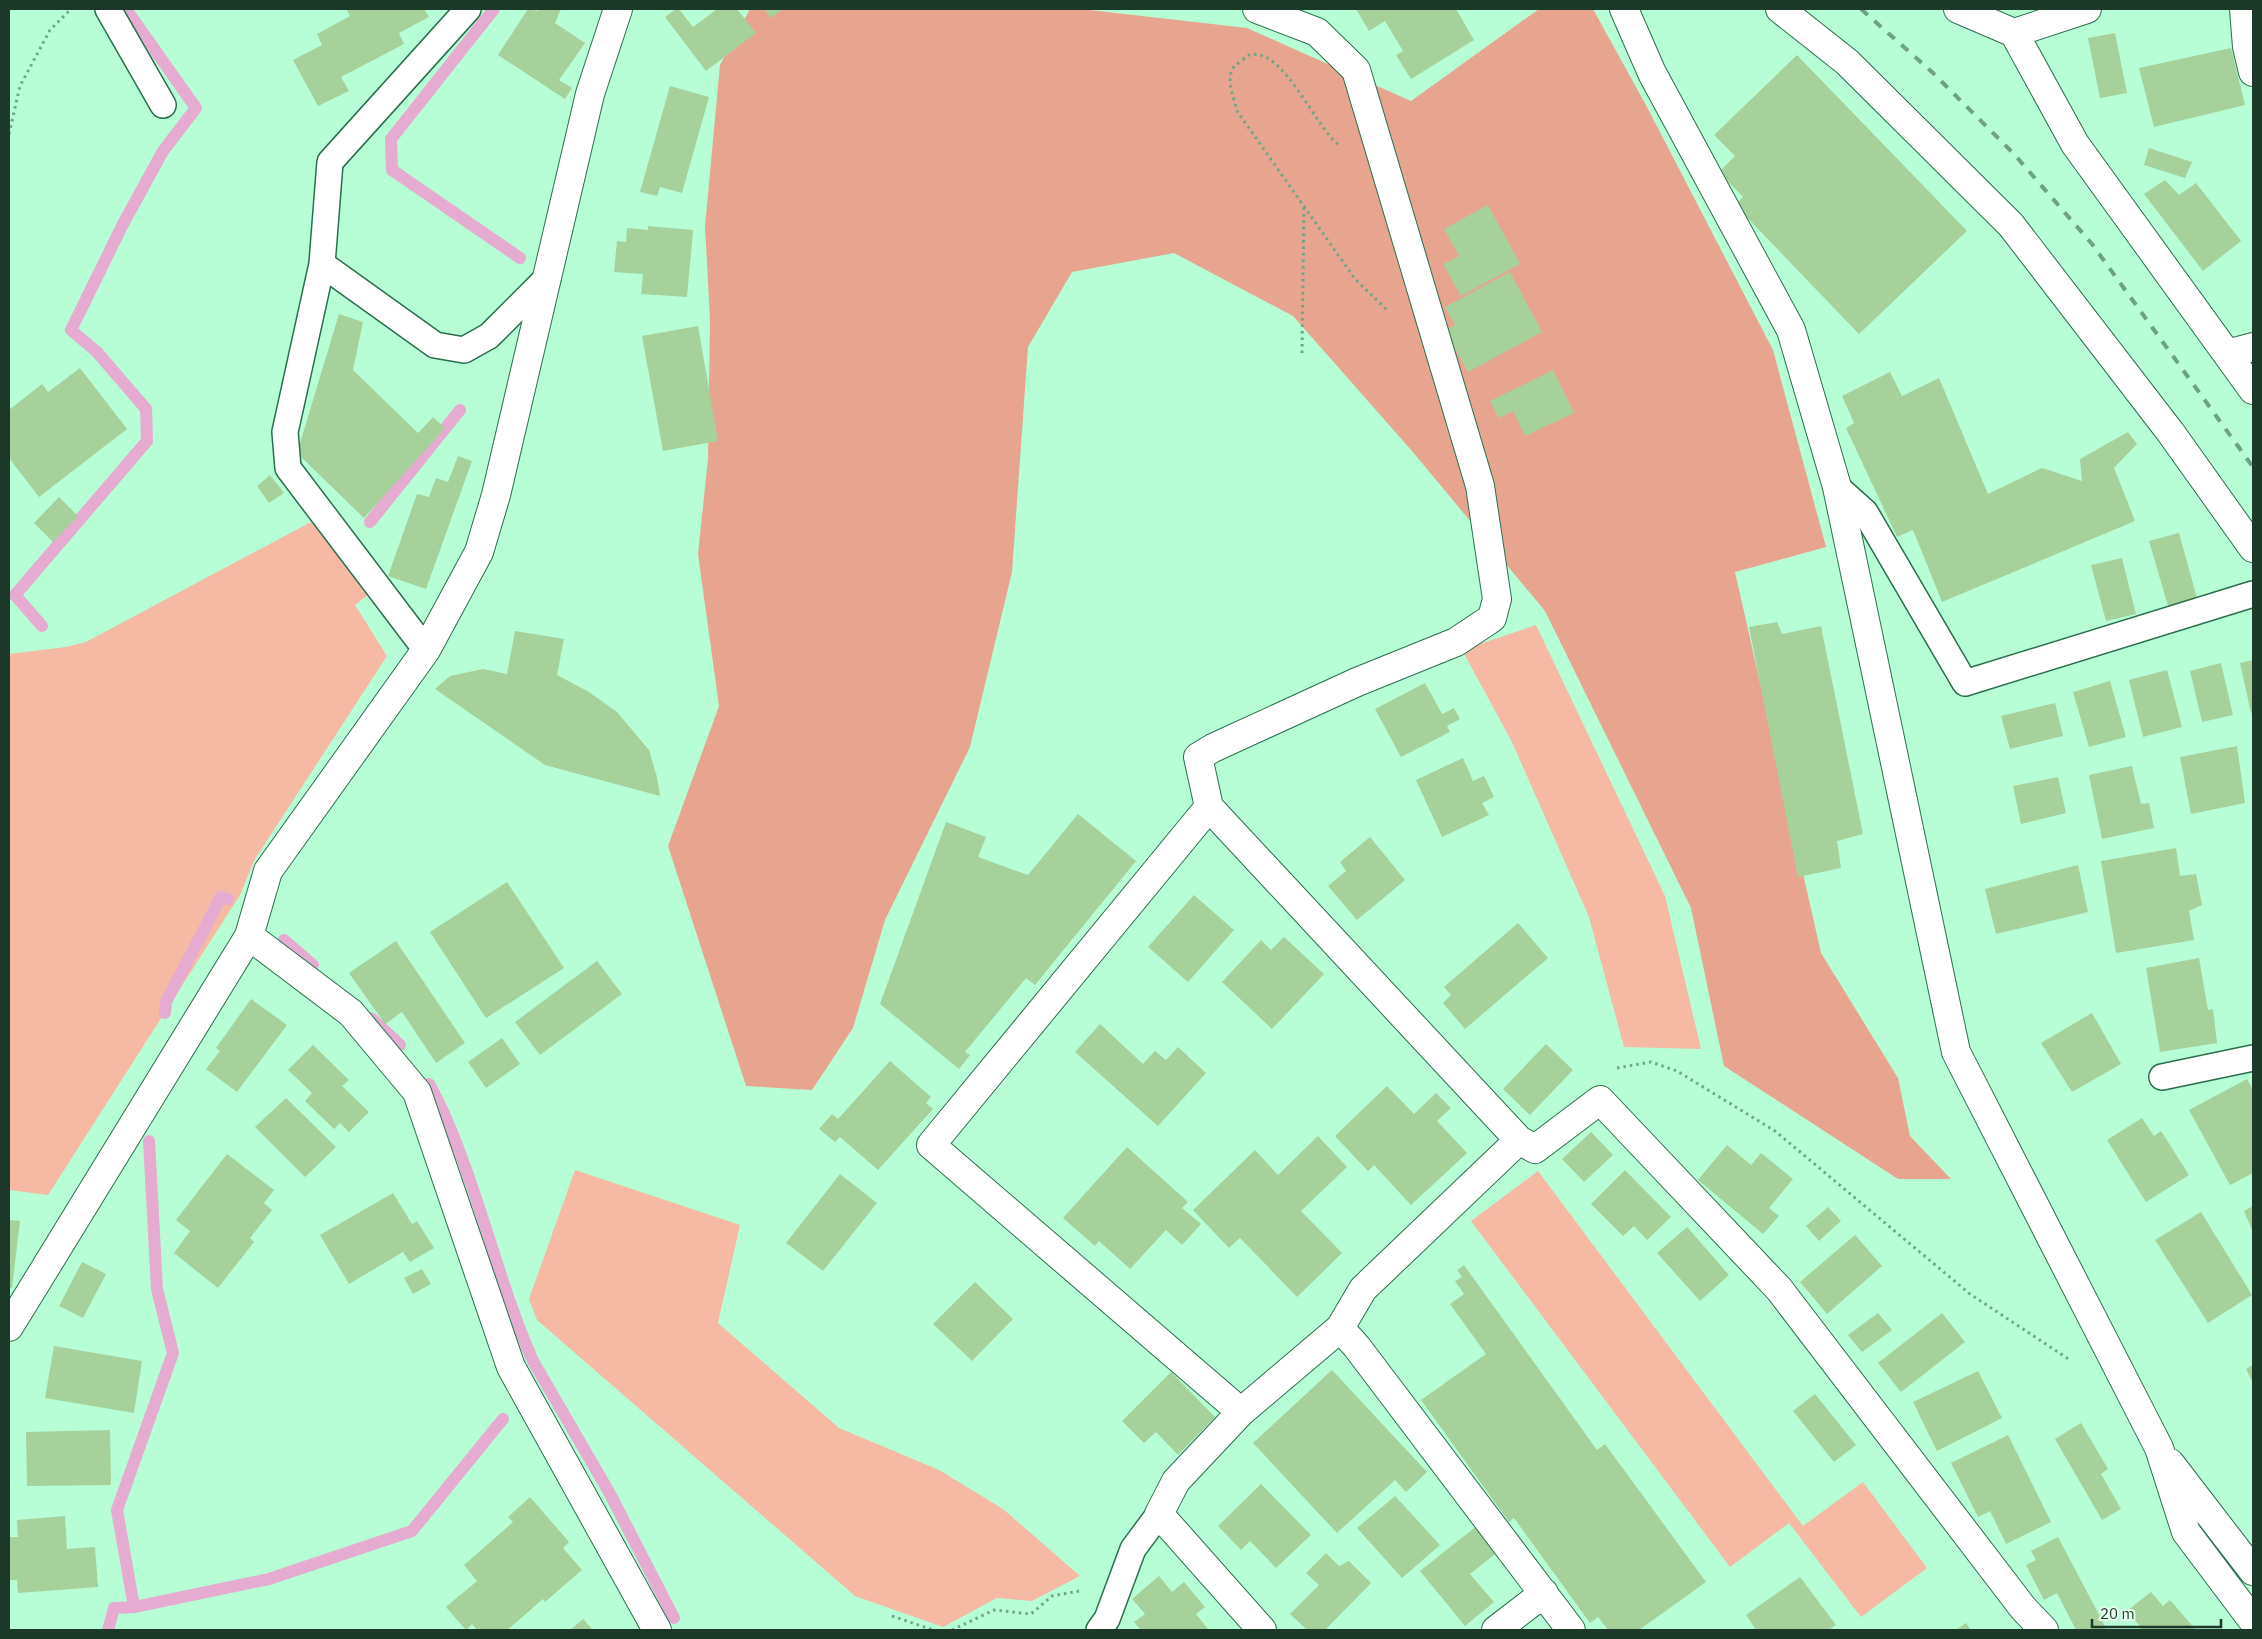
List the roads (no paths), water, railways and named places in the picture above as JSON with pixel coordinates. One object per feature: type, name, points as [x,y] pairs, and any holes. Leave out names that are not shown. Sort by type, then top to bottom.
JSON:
[{"type":"street","points":[[9,1327],[249,936],[268,872],[426,650],[478,552],[496,495],[590,94],[618,9]]},
{"type":"street","points":[[1257,9],[1317,32],[1356,70],[1480,486],[1496,599],[1492,618],[1456,642],[1357,682],[1198,756],[1209,807],[1518,1140],[1535,1149],[1600,1100],[1779,1289],[2023,1608],[2044,1630]]},
{"type":"street","points":[[1624,9],[1652,73],[1791,330],[1837,487],[1956,1052],[2158,1448],[2186,1532],[2253,1621]]},
{"type":"street","points":[[1780,9],[1847,62],[2011,224],[2172,433],[2253,548]]},
{"type":"street","points":[[1958,9],[2014,33],[2075,144],[2253,390]]},
{"type":"street","points":[[2014,33],[2087,9]]},
{"type":"street","points":[[2244,9],[2247,47],[2253,72]]},
{"type":"street","points":[[2227,354],[2253,347]]},
{"type":"street","points":[[1209,807],[931,1146],[1241,1412]]},
{"type":"street","points":[[249,936],[351,1014],[417,1092],[511,1367],[658,1630]]},
{"type":"street","points":[[1262,1630],[1158,1514],[1176,1481],[1241,1412],[1340,1328],[1363,1289],[1518,1140]]},
{"type":"street","points":[[1340,1328],[1357,1347],[1570,1630]]},
{"type":"street","points":[[2158,1448],[2253,1571]]},
{"type":"street","points":[[1496,1630],[1544,1593]]},
{"type":"lane","points":[[108,9],[163,105]]},
{"type":"lane","points":[[426,650],[288,468],[285,432],[322,264],[330,162],[468,9]]},
{"type":"lane","points":[[322,264],[435,345],[464,350],[489,336],[548,276]]},
{"type":"lane","points":[[1837,487],[1865,512],[1965,683],[2253,594]]},
{"type":"lane","points":[[2162,1076],[2253,1058]]},
{"type":"lane","points":[[1100,1630],[1107,1619],[1133,1549],[1158,1514]]},
{"type":"waterway","points":[[494,9],[391,139],[392,170],[520,258]]},
{"type":"waterway","points":[[42,626],[15,595],[147,441],[146,409],[97,352],[71,330],[123,224],[163,151],[196,108],[128,12]]},
{"type":"waterway","points":[[370,522],[460,410]]},
{"type":"waterway","points":[[165,1013],[166,1002],[221,897],[228,899]]},
{"type":"waterway","points":[[284,940],[313,965]]},
{"type":"waterway","points":[[371,1018],[400,1045]]},
{"type":"waterway","points":[[429,1084],[444,1113],[456,1143],[505,1288],[533,1361],[609,1492],[674,1618]]},
{"type":"waterway","points":[[108,1630],[114,1608],[134,1607],[117,1510],[173,1353],[157,1289],[149,1141]]},
{"type":"waterway","points":[[134,1607],[269,1579],[412,1531],[503,1419]]},
{"type":"railway","points":[[1861,9],[1932,72],[2014,154],[2092,244],[2253,467]]}]
